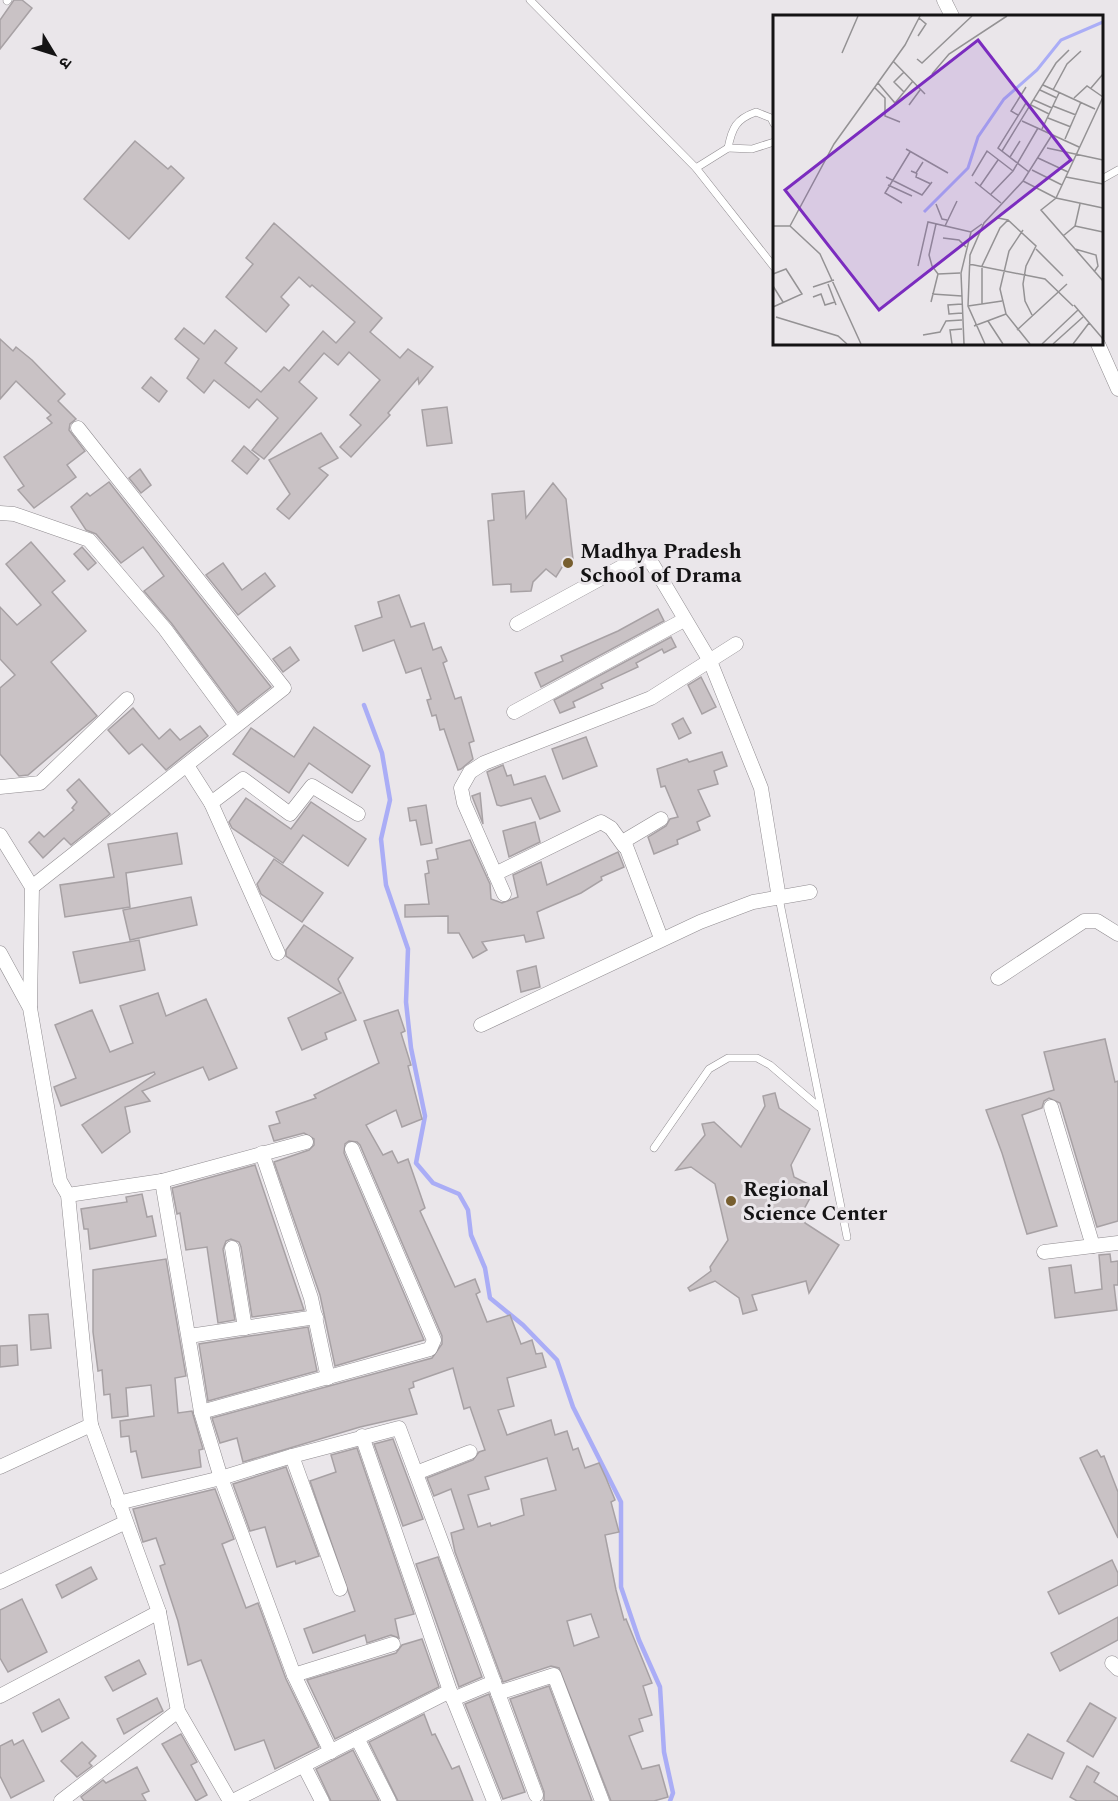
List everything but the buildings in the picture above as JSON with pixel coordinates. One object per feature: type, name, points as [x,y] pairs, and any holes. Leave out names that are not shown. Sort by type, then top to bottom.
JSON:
[{"type":"street","points":[[944,0],[952,15]]},
{"type":"street","points":[[1098,345],[1118,388]]},
{"type":"street","points":[[33,887],[188,767],[235,724],[284,688],[78,428]]},
{"type":"street","points":[[0,513],[14,514],[89,540],[165,629],[235,724]]},
{"type":"street","points":[[517,624],[638,558],[645,559],[653,565],[710,661],[761,788],[779,898]]},
{"type":"street","points":[[514,712],[684,620]]},
{"type":"street","points":[[504,894],[464,802],[461,788],[470,772],[484,763],[651,698],[736,644]]},
{"type":"street","points":[[0,787],[40,783],[127,699]]},
{"type":"street","points":[[188,767],[211,803],[278,953]]},
{"type":"street","points":[[211,803],[243,779],[290,814],[312,786],[358,814]]},
{"type":"street","points":[[624,846],[624,841],[628,837],[661,819]]},
{"type":"street","points":[[495,874],[601,822],[611,828],[624,846],[661,938]]},
{"type":"street","points":[[0,835],[33,887],[30,1008],[60,1181],[68,1194],[91,1425],[124,1523],[159,1612],[177,1711],[231,1801],[357,1738],[451,1695],[554,1675],[602,1801]]},
{"type":"street","points":[[481,1025],[661,938],[753,902],[810,892]]},
{"type":"street","points":[[998,978],[1084,921],[1097,921],[1118,934]]},
{"type":"street","points":[[0,953],[30,1008]]},
{"type":"street","points":[[1051,1107],[1093,1246]]},
{"type":"street","points":[[68,1194],[162,1181],[306,1142]]},
{"type":"street","points":[[201,1412],[429,1349],[434,1340],[352,1149]]},
{"type":"street","points":[[262,1154],[316,1317],[328,1378]]},
{"type":"street","points":[[162,1181],[201,1412],[221,1478],[294,1675],[331,1752]]},
{"type":"street","points":[[1044,1252],[1118,1243]]},
{"type":"street","points":[[232,1248],[245,1328]]},
{"type":"street","points":[[189,1336],[316,1317]]},
{"type":"street","points":[[0,1467],[91,1425]]},
{"type":"street","points":[[118,1503],[221,1478],[362,1436],[399,1428],[536,1795]]},
{"type":"street","points":[[362,1436],[451,1695],[494,1801]]},
{"type":"street","points":[[416,1473],[470,1452]]},
{"type":"street","points":[[292,1456],[340,1589]]},
{"type":"street","points":[[0,1582],[124,1523]]},
{"type":"street","points":[[0,1696],[159,1612]]},
{"type":"street","points":[[294,1675],[393,1644]]},
{"type":"street","points":[[61,1801],[177,1711]]},
{"type":"street","points":[[357,1738],[389,1801]]},
{"type":"street","points":[[304,1766],[321,1801]]},
{"type":"lane","points":[[530,0],[696,168],[773,266]]},
{"type":"lane","points":[[696,168],[721,155],[728,148],[735,122],[743,116],[756,112],[771,118],[773,122]]},
{"type":"lane","points":[[728,148],[752,149],[773,142]]},
{"type":"lane","points":[[1103,178],[1118,170]]},
{"type":"lane","points":[[779,898],[819,1107],[847,1237]]},
{"type":"lane","points":[[654,1148],[709,1069],[728,1058],[757,1058],[770,1065],[819,1107]]},
{"type":"waterway","points":[[364,705],[382,753],[390,800],[381,839],[386,885],[408,949],[406,1002],[411,1048],[425,1116],[416,1163],[433,1183],[459,1194],[468,1210],[471,1235],[485,1268],[490,1298],[523,1325],[557,1360],[573,1407],[621,1502],[621,1587],[639,1640],[660,1687],[664,1752],[673,1793],[670,1801]]},
{"type":"place","name":"Madhya Pradesh School of Drama","points":[[568,563]]},
{"type":"place","name":"Regional Science Center","points":[[731,1201]]}]
